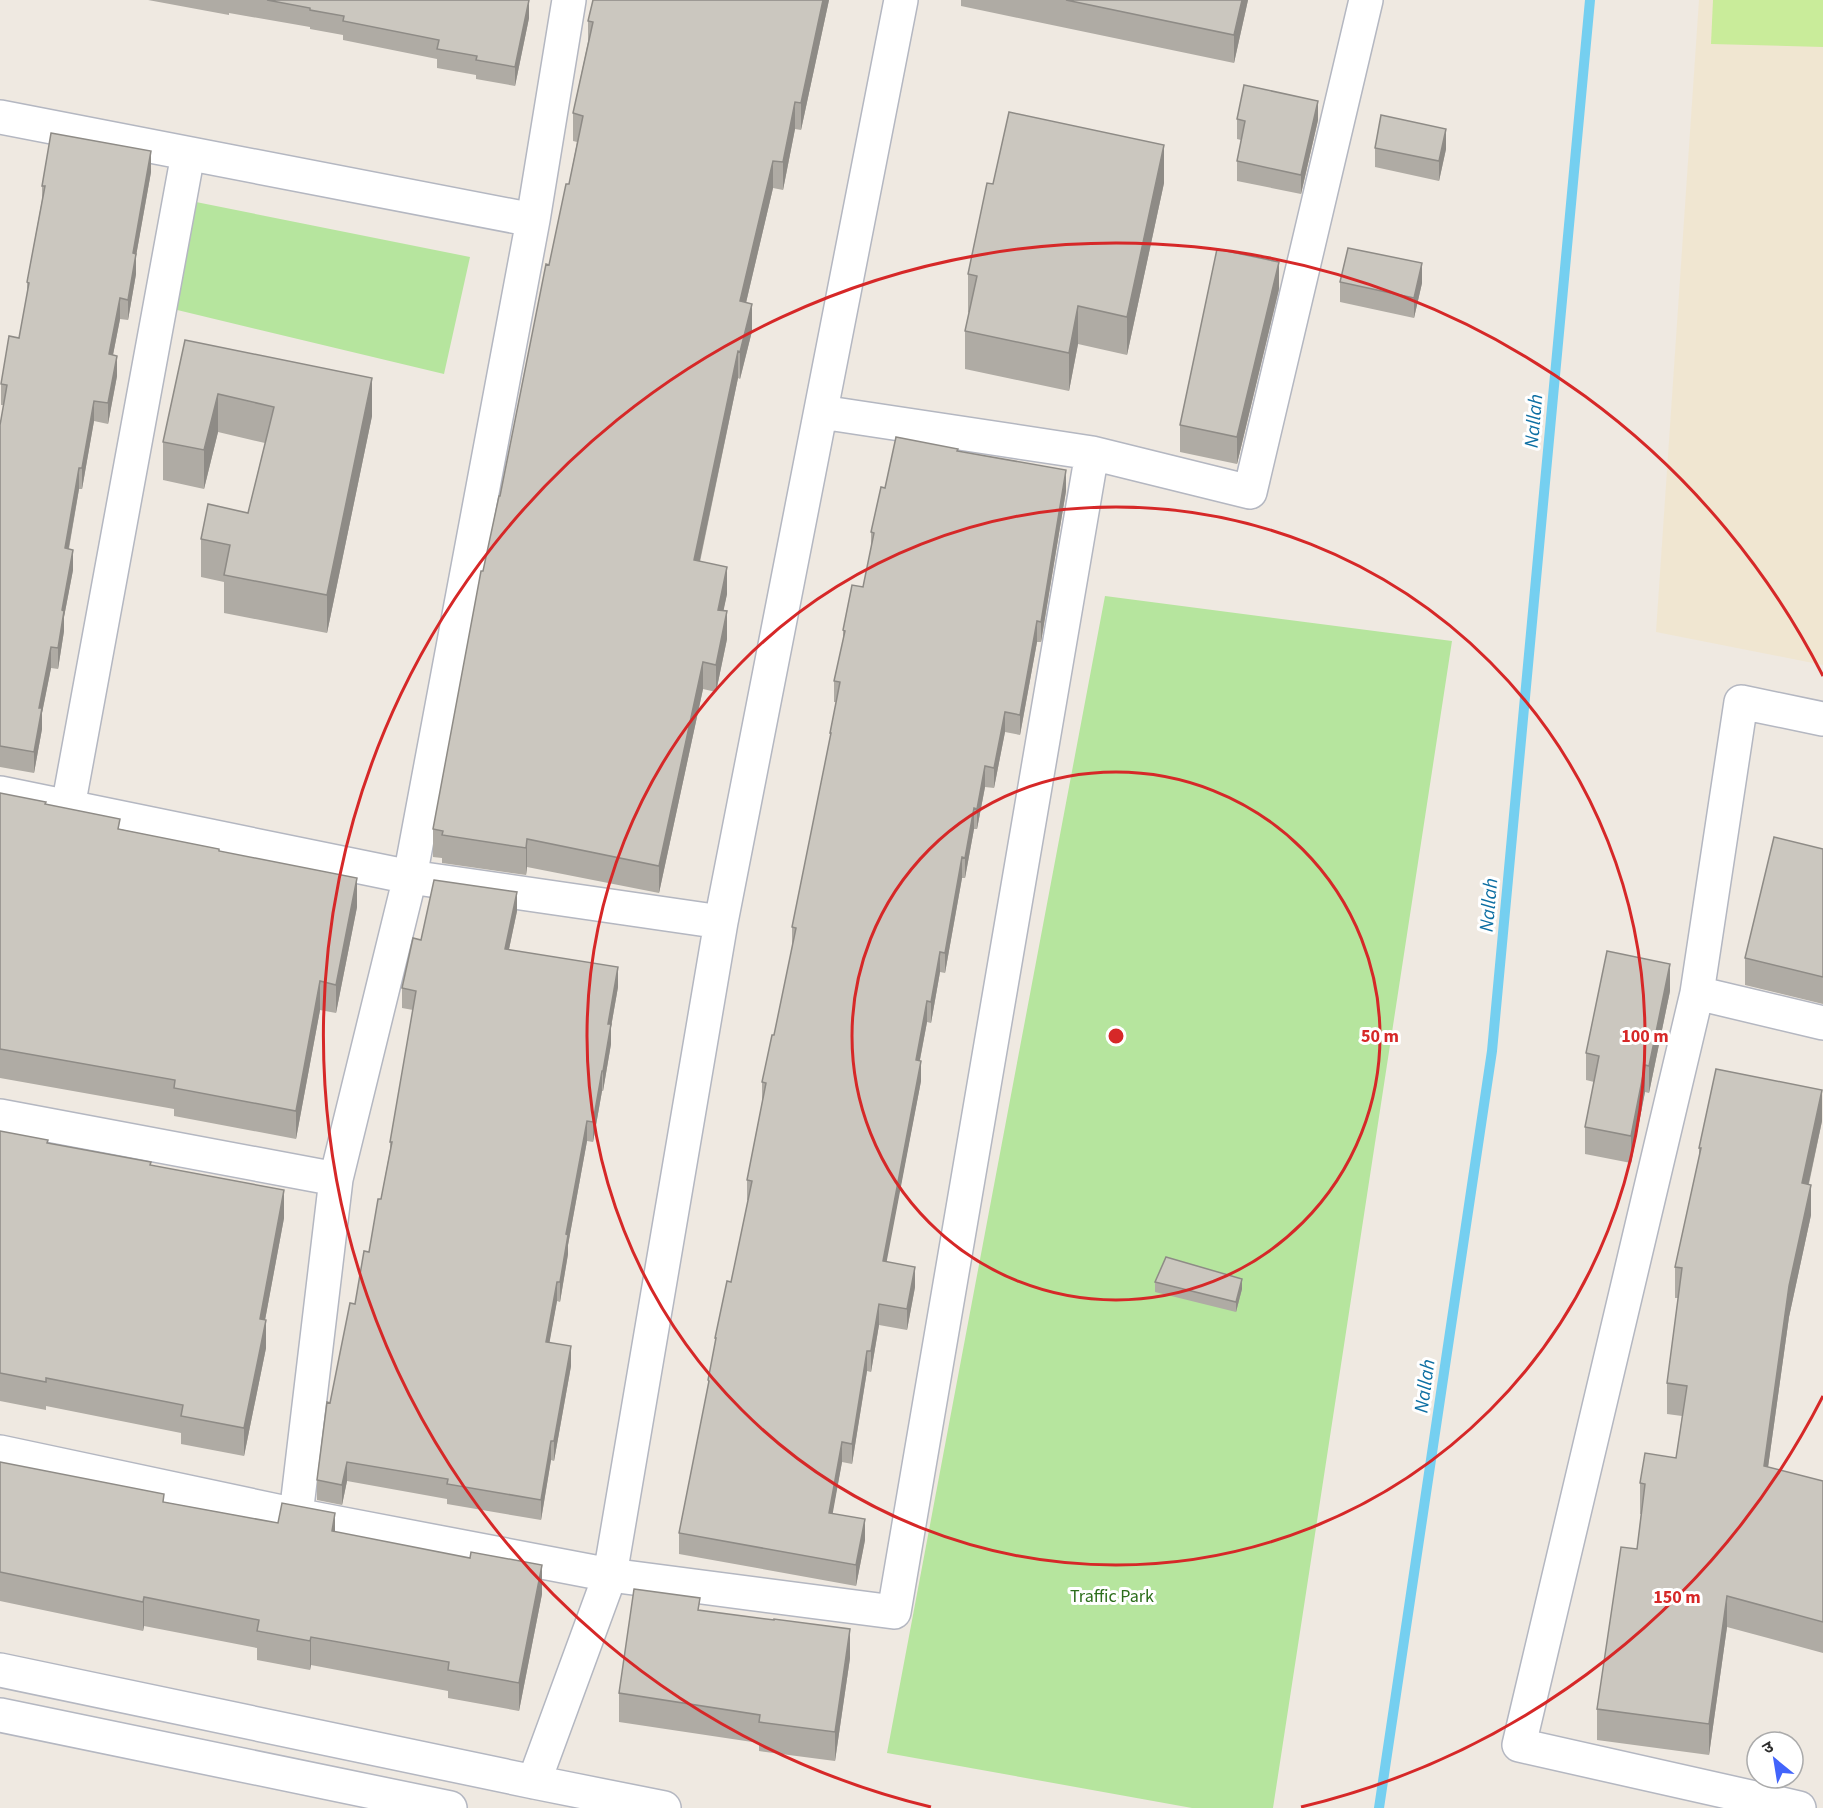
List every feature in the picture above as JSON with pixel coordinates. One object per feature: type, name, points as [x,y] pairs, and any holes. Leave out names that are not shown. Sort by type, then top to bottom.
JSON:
[{"type":"street","points":[[296,1515],[336,1179],[410,877],[532,220],[569,0]]},
{"type":"street","points":[[534,1782],[610,1575],[721,922],[901,0]]},
{"type":"street","points":[[821,412],[1092,453],[1250,492],[1366,0]]},
{"type":"street","points":[[0,117],[532,220]]},
{"type":"street","points":[[68,807],[188,154]]},
{"type":"street","points":[[0,1452],[296,1515],[610,1575],[894,1612],[1092,453]]},
{"type":"street","points":[[1800,1808],[1519,1745],[1697,993],[1741,702],[1823,719]]},
{"type":"street","points":[[0,793],[410,877],[721,922]]},
{"type":"street","points":[[1697,993],[1823,1023]]},
{"type":"street","points":[[0,1116],[336,1179]]},
{"type":"street","points":[[0,1670],[664,1808]]},
{"type":"street","points":[[0,1715],[450,1808]]},
{"type":"shaded area","points":[[1699,0],[1823,0],[1823,665],[1656,632]]},
{"type":"green space","points":[[1713,0],[1823,0],[1823,47],[1711,44]]},
{"type":"green space","points":[[191,201],[470,257],[444,374],[169,308]]},
{"type":"green space","name":"Traffic Park","points":[[1105,596],[1452,641],[1273,1808],[1192,1808],[887,1753]]},
{"type":"building","points":[[267,0],[529,0],[515,67],[476,60],[477,56],[437,49],[439,40],[343,21],[344,16]]},
{"type":"building","points":[[593,0],[823,0],[801,103],[795,102],[783,162],[773,161],[740,301],[752,304],[740,352],[738,351],[694,560],[727,567],[718,610],[727,611],[716,665],[703,662],[659,866],[527,839],[526,848],[442,835],[443,831],[433,829],[481,571],[483,571],[500,496],[546,264],[549,265],[583,116],[573,113],[593,22],[588,21]]},
{"type":"building","points":[[1066,0],[1242,0],[1234,35]]},
{"type":"building","points":[[1244,85],[1318,101],[1301,175],[1237,161],[1245,121],[1237,119]]},
{"type":"building","points":[[1009,112],[1164,145],[1127,317],[1078,306],[1069,353],[965,331],[977,276],[968,274],[987,183],[993,184]]},
{"type":"building","points":[[1381,115],[1446,129],[1439,161],[1375,148]]},
{"type":"building","points":[[51,133],[151,151],[133,253],[136,254],[128,300],[120,298],[109,354],[117,356],[108,403],[94,401],[82,468],[79,468],[65,548],[73,550],[62,610],[64,611],[58,648],[51,647],[39,708],[42,708],[34,752],[0,746],[0,425],[7,385],[1,384],[9,336],[19,338],[45,186],[42,186]]},
{"type":"building","points":[[1348,248],[1422,263],[1414,298],[1340,282]]},
{"type":"building","points":[[1217,249],[1279,262],[1237,437],[1180,425]]},
{"type":"building","points":[[185,340],[372,378],[327,595],[224,575],[230,545],[201,539],[208,504],[248,513],[274,407],[218,394],[204,450],[163,442]]},
{"type":"building","points":[[896,437],[958,449],[957,451],[1066,470],[1041,622],[1037,621],[1020,715],[1005,712],[994,768],[985,766],[977,809],[974,808],[965,858],[962,857],[945,953],[940,952],[931,1002],[927,1001],[916,1060],[921,1061],[883,1261],[915,1267],[907,1309],[879,1304],[871,1351],[867,1351],[852,1444],[842,1442],[829,1513],[865,1519],[856,1565],[679,1533],[709,1381],[715,1338],[727,1281],[731,1282],[752,1181],[747,1180],[766,1083],[762,1082],[796,928],[792,927],[831,733],[840,682],[834,681],[845,631],[843,630],[852,585],[863,587],[874,533],[871,532],[881,487],[885,488]]},
{"type":"building","points":[[0,793],[120,819],[118,829],[357,878],[336,985],[320,981],[296,1111],[174,1088],[175,1080],[0,1049]]},
{"type":"building","points":[[1774,837],[1823,849],[1823,977],[1745,958]]},
{"type":"building","points":[[434,880],[517,892],[505,949],[618,967],[603,1071],[593,1122],[587,1121],[566,1234],[568,1235],[560,1282],[557,1282],[546,1342],[571,1346],[541,1500],[447,1484],[448,1479],[347,1462],[342,1485],[317,1480],[327,1402],[330,1403],[350,1303],[355,1304],[364,1251],[369,1252],[378,1199],[381,1199],[392,1142],[390,1142],[416,991],[402,988],[413,938],[421,940]]},
{"type":"building","points":[[1607,951],[1670,964],[1649,1066],[1645,1065],[1631,1136],[1585,1127],[1599,1056],[1586,1053]]},
{"type":"building","points":[[1716,1069],[1822,1090],[1802,1183],[1811,1185],[1789,1286],[1764,1466],[1823,1481],[1823,1622],[1727,1596],[1709,1724],[1597,1709],[1621,1547],[1637,1549],[1645,1484],[1640,1483],[1645,1453],[1676,1458],[1687,1386],[1667,1383],[1682,1268],[1675,1267]]},
{"type":"building","points":[[0,1131],[48,1140],[47,1143],[151,1162],[150,1165],[284,1190],[260,1319],[266,1320],[244,1428],[181,1416],[183,1405],[46,1378],[46,1382],[0,1373]]},
{"type":"building","points":[[1166,1257],[1242,1279],[1236,1302],[1155,1282]]},
{"type":"building","points":[[0,1462],[164,1494],[163,1502],[278,1523],[282,1503],[335,1513],[332,1531],[470,1558],[471,1552],[542,1565],[519,1683],[448,1670],[449,1662],[311,1637],[310,1641],[257,1631],[259,1620],[144,1597],[143,1602],[0,1572]]},
{"type":"building","points":[[634,1589],[700,1598],[698,1610],[850,1629],[835,1732],[759,1722],[760,1715],[619,1693]]},
{"type":"waterway","name":"Nallah","points":[[1379,1808],[1492,1051],[1590,0]]}]
